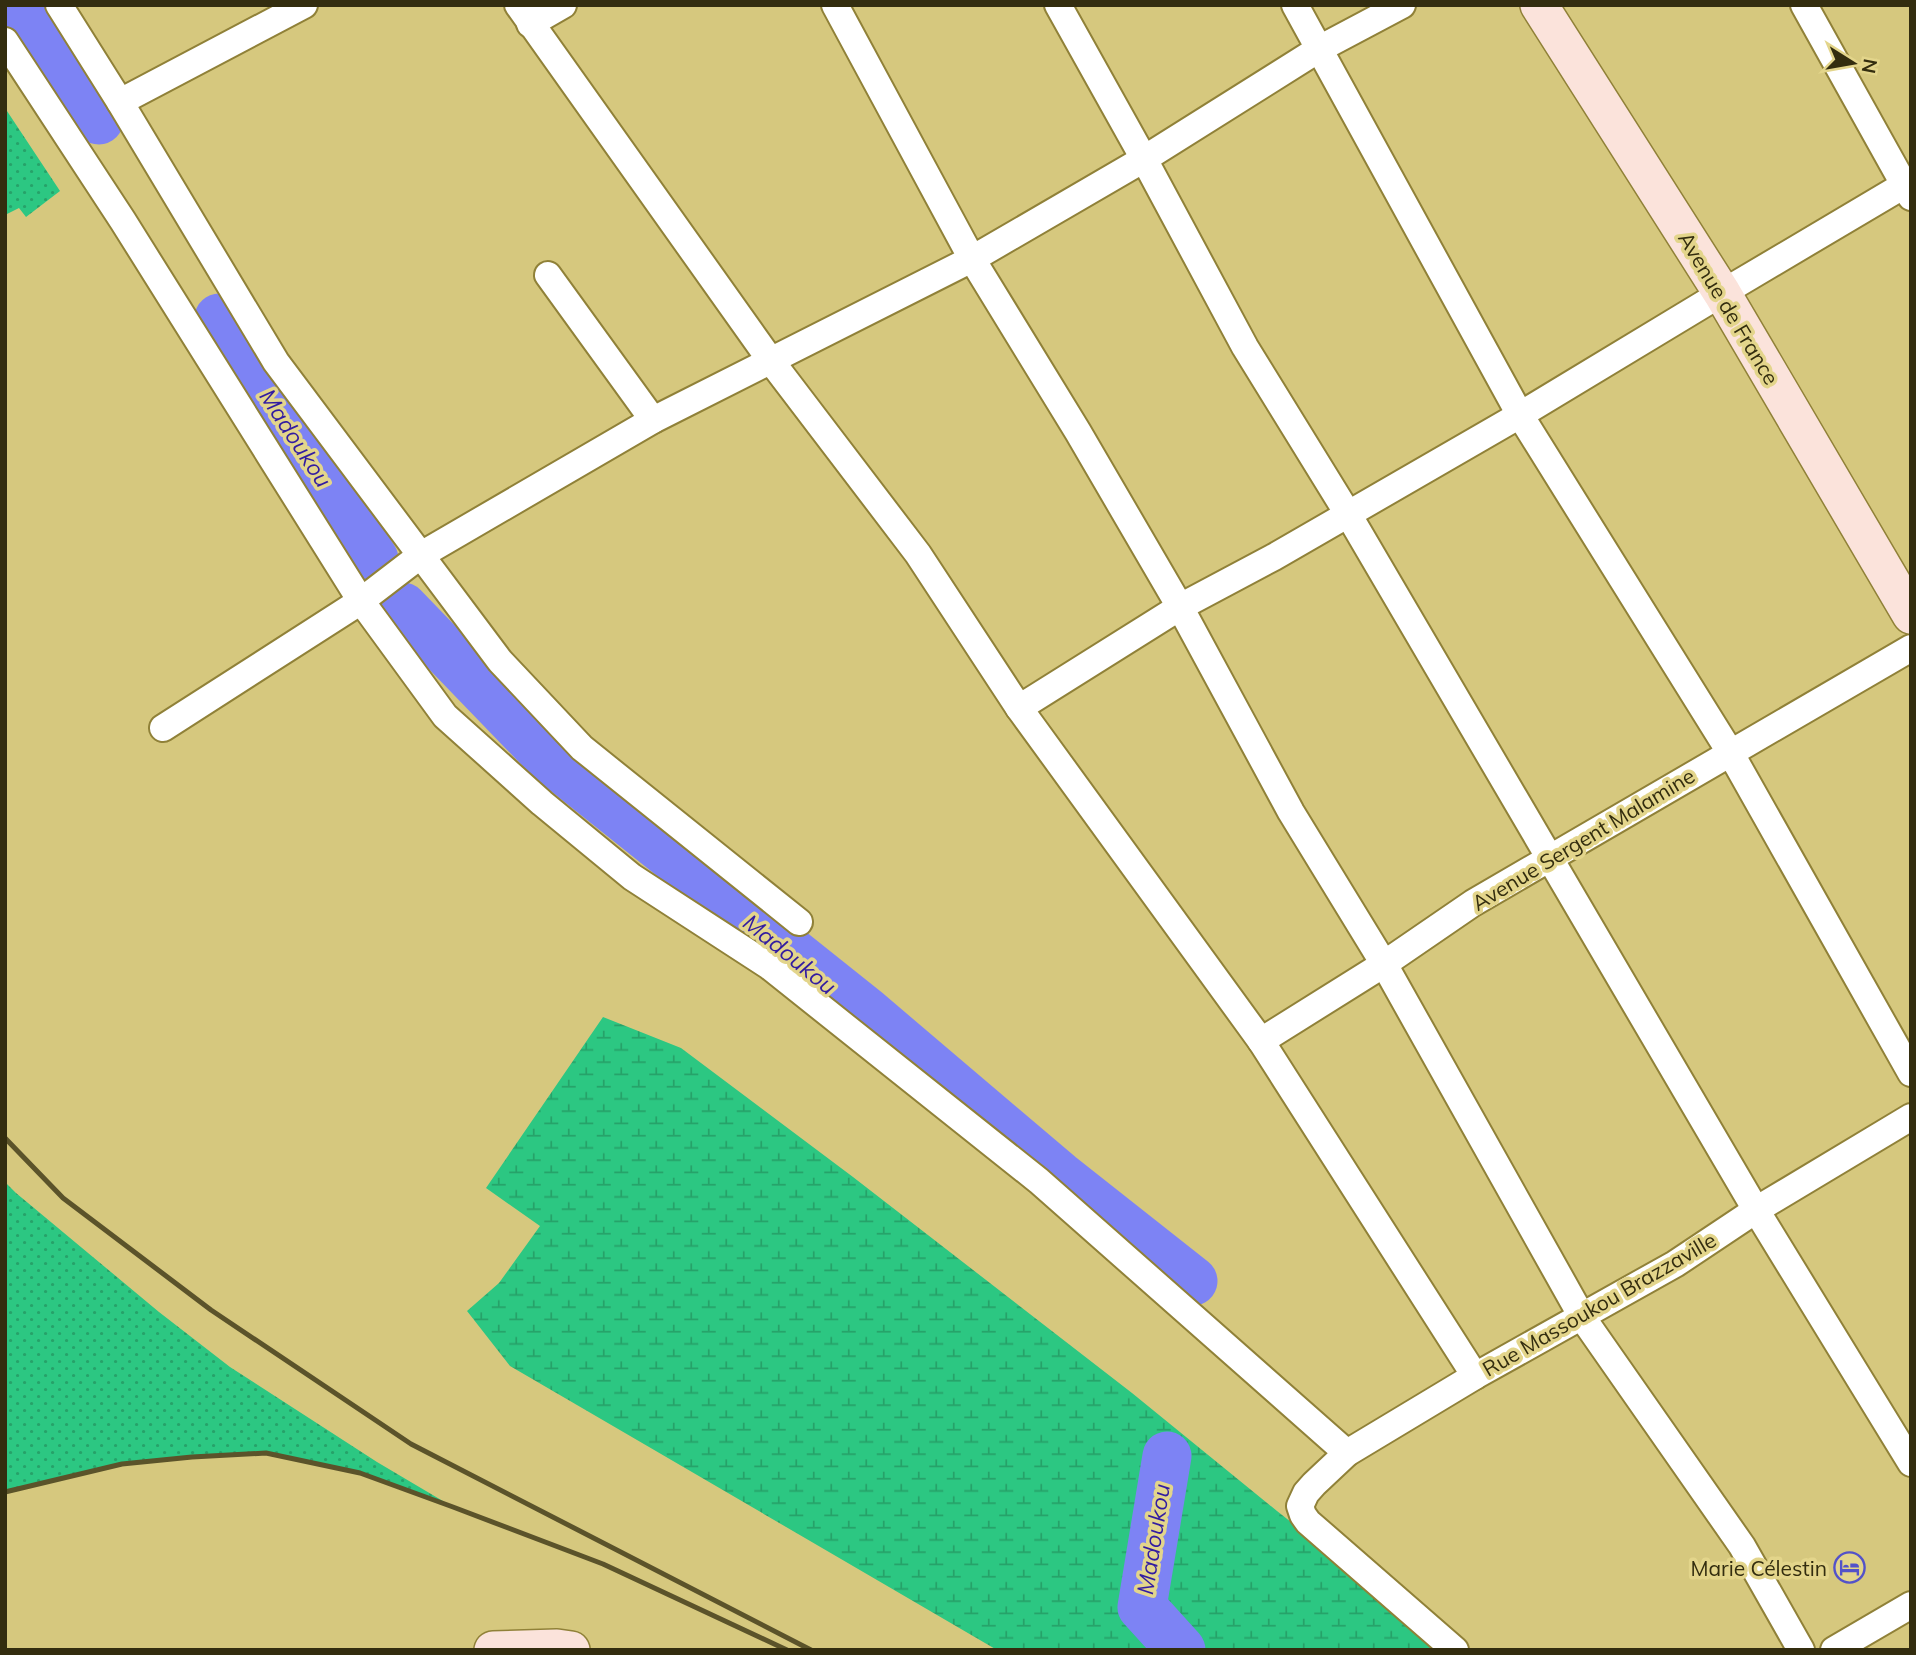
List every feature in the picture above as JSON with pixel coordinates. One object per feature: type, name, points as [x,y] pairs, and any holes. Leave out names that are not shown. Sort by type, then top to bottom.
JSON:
[{"type":"main road","name":"Avenue de France","points":[[1539,5],[1722,293],[1911,615]]},
{"type":"main road","points":[[493,1650],[557,1647],[571,1650]]},
{"type":"street","points":[[59,5],[276,362],[500,661],[582,748],[799,922]]},
{"type":"street","points":[[120,102],[304,5]]},
{"type":"street","points":[[563,5],[524,15],[771,360],[918,554],[1019,708],[1261,1041],[1475,1376]]},
{"type":"street","points":[[835,5],[972,259],[1078,432],[1180,607],[1291,813],[1384,964],[1582,1317],[1742,1546],[1801,1650]]},
{"type":"street","points":[[1058,5],[1245,347],[1348,514],[1756,1210],[1911,1463]]},
{"type":"street","points":[[1295,5],[1520,415],[1730,752],[1911,1073]]},
{"type":"street","points":[[163,728],[361,601],[421,555],[653,421],[972,259],[1144,159],[1319,49],[1402,5]]},
{"type":"street","points":[[1019,708],[1180,607],[1274,557],[1520,415],[1722,293],[1909,188],[1804,5]]},
{"type":"street","points":[[5,41],[123,221],[361,601],[445,716],[542,803],[632,877],[769,967],[1039,1181],[1347,1453]]},
{"type":"street","points":[[548,275],[653,421]]},
{"type":"street","name":"Avenue Sergent Malamine","points":[[1261,1041],[1384,964],[1473,903],[1911,648]]},
{"type":"street","name":"Rue Massoukou Brazzaville","points":[[1455,1650],[1308,1522],[1300,1506],[1306,1493],[1347,1453],[1475,1376],[1675,1264],[1756,1210],[1911,1117]]},
{"type":"street","points":[[1834,1650],[1911,1605]]},
{"type":"green space","points":[[7,111],[60,191],[26,217],[19,208],[5,215]]},
{"type":"green space","points":[[603,1017],[681,1048],[1132,1393],[1453,1650],[997,1650],[510,1366],[467,1311],[499,1283],[540,1226],[486,1188]]},
{"type":"green space","points":[[5,1182],[159,1312],[230,1367],[377,1462],[453,1507],[360,1473],[266,1453],[122,1464],[5,1492]]},
{"type":"waterway","name":"Madoukou","points":[[22,5],[99,120]]},
{"type":"waterway","name":"Madoukou","points":[[219,318],[374,559]]},
{"type":"waterway","name":"Madoukou","points":[[403,607],[550,759],[867,1012],[1060,1176],[1193,1281]]},
{"type":"waterway","name":"Madoukou","points":[[1167,1456],[1142,1607],[1181,1650]]},
{"type":"railway","points":[[5,1138],[63,1198],[211,1310],[411,1444],[811,1650]]},
{"type":"railway","points":[[5,1492],[122,1464],[266,1453],[360,1473],[453,1507],[603,1564],[787,1650]]},
{"type":"place","name":"Marie Célestin","points":[[1850,1568]]}]
